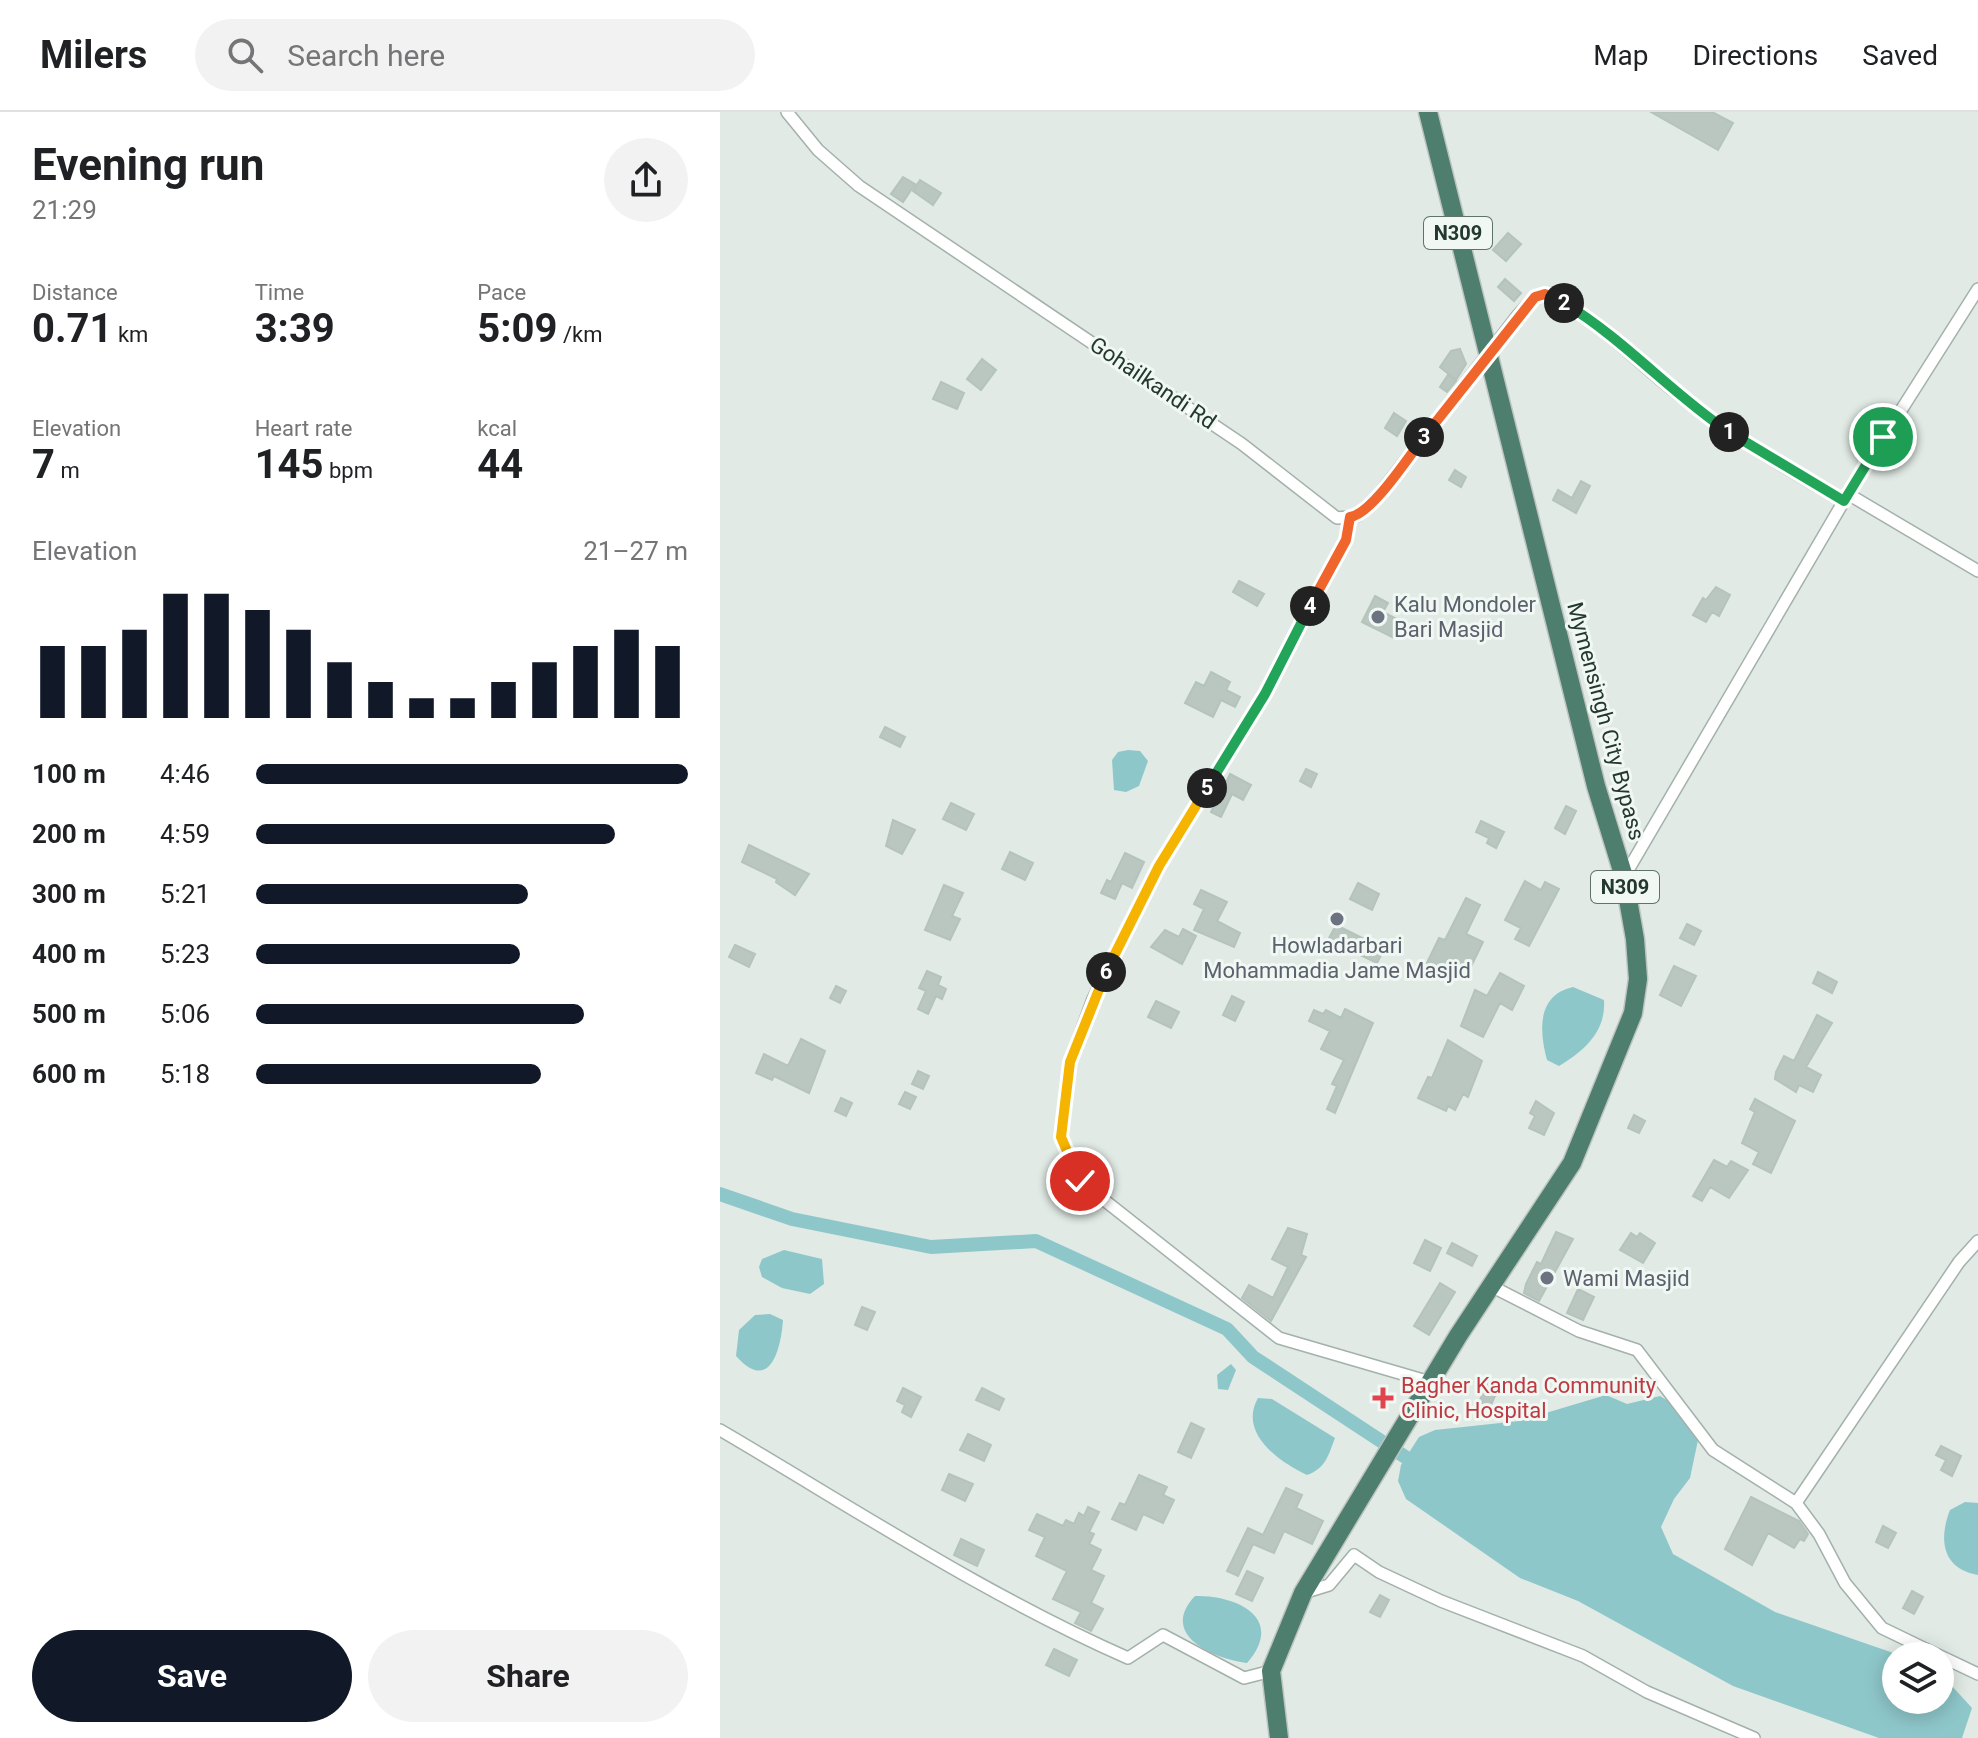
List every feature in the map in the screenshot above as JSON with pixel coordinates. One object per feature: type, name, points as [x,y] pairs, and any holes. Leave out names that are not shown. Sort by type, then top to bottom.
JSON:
[{"type":"highway","name":"Mymensingh City Bypass","points":[[1279,1738],[1271,1671],[1303,1593],[1430,1382],[1572,1163],[1633,1013],[1638,979],[1624,877],[1596,786],[1428,112]]},
{"type":"street","name":"Gohailkandi Rd","points":[[787,112],[818,150],[859,186],[1242,444],[1337,518],[1350,517]]},
{"type":"street","points":[[1624,877],[1846,498],[1978,289]]},
{"type":"street","points":[[1430,1382],[1279,1338],[1080,1181],[1061,1137],[1070,1062],[1093,999],[1159,866],[1265,694],[1346,540],[1350,517],[1357,516],[1378,496],[1535,297],[1545,294],[1566,303],[1606,332],[1707,417],[1978,571]]},
{"type":"street","points":[[1796,1503],[1959,1262],[1978,1241]]},
{"type":"street","points":[[1491,1286],[1579,1331],[1637,1350],[1664,1381],[1713,1450],[1796,1503],[1819,1534],[1845,1583],[1882,1628],[1911,1642]]},
{"type":"street","points":[[720,1430],[952,1570],[1058,1627],[1128,1658],[1163,1635],[1244,1678],[1271,1671]]},
{"type":"street","points":[[1303,1593],[1329,1585],[1354,1555],[1379,1572],[1441,1601],[1583,1656],[1647,1692],[1754,1738]]},
{"type":"street","points":[[1954,1663],[1978,1674]]},
{"type":"water","points":[[1140,751],[1148,761],[1139,786],[1126,792],[1114,790],[1112,760],[1118,752]]},
{"type":"water","points":[[1573,987],[1604,1000],[1604,1011],[1592,1039],[1559,1066],[1547,1060],[1542,1026],[1547,1006],[1553,998]]},
{"type":"water","points":[[784,1250],[822,1259],[824,1284],[810,1294],[782,1288],[762,1277],[759,1267],[762,1259]]},
{"type":"water","points":[[770,1314],[783,1320],[780,1343],[772,1363],[765,1369],[757,1370],[748,1367],[736,1356],[739,1330],[755,1315]]},
{"type":"water","points":[[1231,1364],[1236,1370],[1228,1390],[1218,1389],[1217,1375]]},
{"type":"water","points":[[1606,1395],[1627,1404],[1660,1396],[1673,1404],[1698,1440],[1690,1478],[1674,1499],[1661,1527],[1673,1554],[1775,1612],[1882,1649],[1882,1714],[1954,1714],[1954,1688],[1972,1708],[1962,1738],[1879,1738],[1733,1686],[1578,1601],[1520,1578],[1406,1499],[1398,1481],[1401,1465],[1419,1437],[1435,1430],[1519,1421]]},
{"type":"water","points":[[1258,1398],[1272,1399],[1335,1438],[1326,1461],[1318,1469],[1307,1475],[1264,1445],[1253,1423]]},
{"type":"water","points":[[1965,1502],[1978,1503],[1978,1575],[1957,1567],[1946,1552],[1944,1543],[1950,1510]]},
{"type":"water","points":[[1195,1596],[1240,1605],[1259,1622],[1261,1633],[1258,1647],[1247,1663],[1206,1650],[1186,1633],[1183,1622],[1185,1610]]},
{"type":"building","points":[[1651,112],[1712,112],[1733,123],[1718,150]]},
{"type":"building","points":[[903,177],[915,184],[903,202],[891,194]]},
{"type":"building","points":[[920,180],[941,193],[933,205],[913,191]]},
{"type":"building","points":[[1508,233],[1521,244],[1506,261],[1493,250]]},
{"type":"building","points":[[1505,279],[1521,293],[1514,301],[1498,287]]},
{"type":"building","points":[[1460,349],[1466,364],[1456,380],[1440,367],[1451,351]]},
{"type":"building","points":[[982,359],[996,370],[981,390],[967,379]]},
{"type":"building","points":[[1448,375],[1456,381],[1447,392],[1440,387]]},
{"type":"building","points":[[941,382],[964,393],[957,409],[933,399]]},
{"type":"building","points":[[1394,413],[1406,421],[1397,436],[1385,428]]},
{"type":"building","points":[[1455,470],[1466,477],[1461,487],[1449,480]]},
{"type":"building","points":[[1581,481],[1590,486],[1576,513],[1553,500],[1558,490],[1572,498]]},
{"type":"building","points":[[1239,581],[1264,594],[1257,606],[1233,592]]},
{"type":"building","points":[[1716,587],[1730,595],[1719,616],[1712,612],[1706,622],[1693,615],[1703,598],[1706,600]]},
{"type":"building","name":"Kalu Mondoler Bari Masjid","points":[[1375,596],[1388,603],[1383,612],[1404,623],[1396,639],[1362,622]]},
{"type":"building","points":[[1211,672],[1230,682],[1226,690],[1240,697],[1235,707],[1221,700],[1213,717],[1185,703],[1196,682],[1204,686]]},
{"type":"building","points":[[885,727],[905,737],[900,747],[880,737]]},
{"type":"building","points":[[1306,769],[1317,774],[1311,787],[1300,781]]},
{"type":"building","points":[[1230,774],[1251,785],[1243,800],[1232,794],[1221,817],[1211,812]]},
{"type":"building","points":[[951,803],[974,814],[966,830],[943,819]]},
{"type":"building","points":[[1566,806],[1576,811],[1565,834],[1555,828]]},
{"type":"building","points":[[893,820],[915,830],[902,854],[886,846]]},
{"type":"building","points":[[1481,821],[1504,832],[1496,848],[1487,843],[1489,838],[1476,832]]},
{"type":"building","points":[[749,845],[809,874],[795,895],[776,882],[777,879],[742,862]]},
{"type":"building","points":[[1010,852],[1033,863],[1025,880],[1002,869]]},
{"type":"building","points":[[1125,853],[1144,862],[1132,888],[1122,883],[1115,899],[1101,893],[1107,880],[1111,882]]},
{"type":"building","points":[[1525,881],[1541,890],[1545,882],[1559,889],[1529,946],[1515,939],[1521,928],[1505,920]]},
{"type":"building","points":[[1358,883],[1379,894],[1372,910],[1350,899]]},
{"type":"building","points":[[944,885],[963,893],[952,916],[960,919],[950,940],[925,930]]},
{"type":"building","points":[[1201,890],[1227,902],[1217,921],[1240,933],[1234,947],[1194,930],[1204,909],[1194,904]]},
{"type":"building","points":[[1466,898],[1480,905],[1466,934],[1483,942],[1465,979],[1449,972],[1446,978],[1425,967],[1439,938],[1445,940]]},
{"type":"building","points":[[1687,924],[1701,931],[1694,945],[1680,938]]},
{"type":"building","points":[[1336,925],[1384,949],[1377,963],[1328,940]]},
{"type":"building","points":[[1183,929],[1196,936],[1182,964],[1151,947],[1165,930],[1179,937]]},
{"type":"building","points":[[735,945],[755,954],[749,967],[729,957]]},
{"type":"building","points":[[1674,966],[1696,976],[1681,1006],[1660,995]]},
{"type":"building","points":[[927,971],[941,977],[938,985],[946,989],[942,999],[936,996],[928,1014],[918,1009],[926,991],[919,988]]},
{"type":"building","points":[[1818,972],[1837,982],[1832,993],[1813,983]]},
{"type":"building","points":[[1500,973],[1524,986],[1512,1010],[1500,1003],[1483,1037],[1461,1026],[1475,990],[1487,996]]},
{"type":"building","points":[[836,986],[846,991],[840,1003],[830,998]]},
{"type":"building","points":[[1232,996],[1244,1002],[1235,1021],[1223,1015]]},
{"type":"building","points":[[1156,1001],[1179,1012],[1171,1028],[1148,1017]]},
{"type":"building","points":[[1345,1009],[1373,1023],[1335,1113],[1327,1109],[1337,1086],[1332,1084],[1344,1060],[1321,1049],[1330,1031],[1309,1021],[1314,1010],[1323,1014],[1326,1010],[1341,1018]]},
{"type":"building","points":[[1817,1015],[1832,1023],[1806,1067],[1821,1075],[1813,1092],[1799,1085],[1796,1092],[1775,1079],[1776,1072],[1784,1056],[1794,1061]]},
{"type":"building","points":[[801,1039],[825,1051],[809,1093],[774,1076],[772,1080],[756,1073],[764,1054],[788,1066]]},
{"type":"building","points":[[1448,1040],[1482,1061],[1468,1097],[1463,1094],[1455,1110],[1448,1106],[1446,1111],[1418,1098],[1428,1077],[1432,1078]]},
{"type":"building","points":[[918,1071],[929,1076],[923,1089],[912,1084]]},
{"type":"building","points":[[905,1092],[916,1097],[910,1109],[899,1104]]},
{"type":"building","points":[[841,1098],[852,1103],[846,1116],[835,1111]]},
{"type":"building","points":[[1755,1099],[1795,1121],[1771,1173],[1753,1164],[1759,1152],[1742,1143],[1755,1112],[1750,1109]]},
{"type":"building","points":[[1536,1101],[1554,1113],[1544,1135],[1529,1128],[1535,1116],[1530,1113]]},
{"type":"building","points":[[1634,1115],[1645,1121],[1639,1133],[1628,1128]]},
{"type":"building","points":[[1714,1160],[1727,1167],[1731,1161],[1748,1170],[1729,1198],[1710,1187],[1702,1201],[1693,1196]]},
{"type":"building","points":[[1288,1228],[1307,1234],[1301,1255],[1306,1257],[1271,1321],[1242,1298],[1249,1285],[1273,1298],[1288,1267],[1272,1259]]},
{"type":"building","points":[[1556,1232],[1573,1239],[1539,1301],[1524,1293],[1526,1284],[1537,1262],[1541,1264]]},
{"type":"building","points":[[1631,1233],[1637,1237],[1640,1233],[1655,1243],[1643,1263],[1620,1250]]},
{"type":"building","points":[[1425,1240],[1441,1248],[1430,1271],[1414,1263]]},
{"type":"building","points":[[1452,1243],[1477,1256],[1472,1266],[1447,1253]]},
{"type":"building","points":[[1440,1283],[1455,1292],[1429,1335],[1414,1326]]},
{"type":"building","points":[[1578,1289],[1594,1297],[1583,1320],[1567,1313]]},
{"type":"building","points":[[862,1307],[875,1312],[867,1330],[855,1325]]},
{"type":"building","points":[[1488,1382],[1499,1387],[1490,1407],[1479,1402]]},
{"type":"building","points":[[903,1388],[921,1397],[911,1417],[902,1412],[905,1405],[897,1401]]},
{"type":"building","points":[[982,1388],[1004,1399],[999,1410],[976,1400]]},
{"type":"building","points":[[1191,1423],[1204,1429],[1191,1458],[1178,1452]]},
{"type":"building","points":[[968,1434],[991,1445],[984,1461],[960,1450]]},
{"type":"building","points":[[1941,1446],[1961,1456],[1952,1476],[1941,1470],[1946,1460],[1936,1455]]},
{"type":"building","points":[[949,1474],[973,1484],[965,1501],[942,1490]]},
{"type":"building","points":[[1139,1475],[1167,1487],[1163,1495],[1174,1500],[1163,1523],[1143,1514],[1136,1530],[1112,1519],[1120,1503],[1125,1505]]},
{"type":"building","points":[[1286,1488],[1302,1495],[1296,1508],[1323,1521],[1312,1544],[1284,1531],[1274,1553],[1253,1544],[1238,1576],[1227,1571],[1248,1528],[1263,1535]]},
{"type":"building","points":[[1751,1497],[1799,1521],[1808,1534],[1804,1541],[1800,1539],[1794,1548],[1768,1533],[1752,1565],[1725,1549]]},
{"type":"building","points":[[1088,1507],[1099,1512],[1089,1532],[1094,1534],[1089,1544],[1101,1550],[1091,1570],[1104,1576],[1091,1603],[1103,1609],[1091,1631],[1075,1623],[1081,1612],[1053,1599],[1067,1571],[1036,1556],[1045,1537],[1029,1530],[1037,1514],[1063,1526],[1066,1520],[1074,1524],[1079,1513],[1084,1516]]},
{"type":"building","points":[[1883,1526],[1896,1533],[1888,1548],[1876,1542]]},
{"type":"building","points":[[961,1539],[984,1550],[977,1566],[954,1555]]},
{"type":"building","points":[[1247,1571],[1263,1578],[1252,1601],[1236,1594]]},
{"type":"building","points":[[1912,1591],[1923,1597],[1914,1614],[1903,1608]]},
{"type":"building","points":[[1380,1595],[1389,1600],[1380,1617],[1370,1612]]},
{"type":"building","points":[[1054,1649],[1077,1660],[1069,1676],[1046,1665]]},
{"type":"waterway","points":[[720,1194],[792,1219],[931,1247],[1036,1241],[1227,1329],[1253,1357],[1419,1466]]},
{"type":"place","name":"Kalu Mondoler Bari Masjid","points":[[1378,617]]},
{"type":"place","name":"Howladarbari Mohammadia Jame Masjid","points":[[1337,919]]},
{"type":"place","name":"Wami Masjid","points":[[1547,1278]]},
{"type":"place","name":"Bagher Kanda Community Clinic, Hospital","points":[[1383,1398]]},
{"type":"route","points":[[1080,1181],[1061,1137],[1070,1062],[1093,999],[1159,866],[1265,694],[1346,540],[1350,517],[1357,516],[1378,496],[1535,297],[1545,294],[1566,303],[1606,332],[1707,417],[1797,475],[1844,501],[1883,437]]}]
